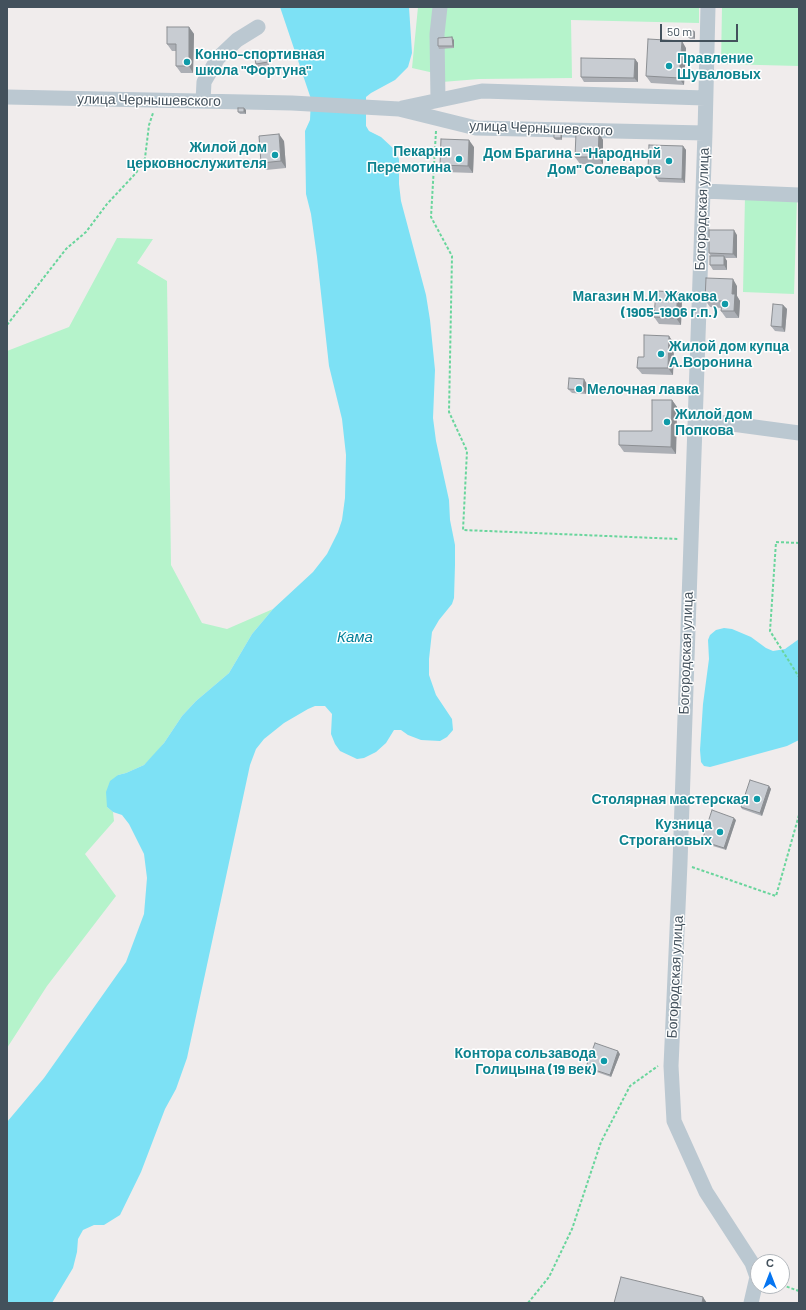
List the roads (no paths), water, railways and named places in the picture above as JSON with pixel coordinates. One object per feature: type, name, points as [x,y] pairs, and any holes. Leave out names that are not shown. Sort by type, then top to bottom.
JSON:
[{"type":"street","points":[[438,100],[437,34],[440,7]]},
{"type":"street","name":"Богородская улица","points":[[708,7],[680,863],[671,1058],[674,1120],[706,1192],[750,1260]]},
{"type":"street","points":[[203,101],[204,82],[218,58],[237,40],[258,27]]},
{"type":"street","points":[[399,109],[482,90],[705,98]]},
{"type":"street","name":"улица Чернышевского","points":[[7,97],[292,103],[399,109],[476,128],[705,133]]},
{"type":"street","points":[[703,191],[799,195]]},
{"type":"street","points":[[695,418],[799,433]]},
{"type":"water","name":"Кама","points":[[280,7],[409,7],[412,53],[408,67],[395,80],[366,97],[366,126],[369,131],[381,137],[394,149],[399,159],[401,201],[426,295],[430,320],[435,370],[433,418],[436,441],[449,500],[450,520],[455,545],[455,565],[454,598],[452,604],[439,620],[432,632],[429,675],[436,695],[452,719],[453,730],[447,737],[440,741],[421,740],[408,735],[401,730],[394,730],[386,743],[376,752],[364,758],[357,759],[340,751],[335,744],[331,734],[332,714],[325,706],[315,706],[284,723],[264,739],[256,749],[250,765],[187,1058],[176,1089],[165,1109],[141,1172],[120,1215],[104,1225],[94,1225],[83,1230],[78,1239],[77,1252],[73,1268],[52,1303],[7,1303],[7,1122],[44,1078],[126,962],[144,914],[147,878],[144,854],[129,824],[122,815],[113,812],[107,807],[106,792],[110,781],[118,775],[144,765],[164,743],[182,716],[196,701],[229,673],[252,634],[273,609],[313,572],[327,554],[342,520],[345,498],[346,455],[342,419],[329,366],[317,257],[311,214],[306,194],[305,131],[310,120],[311,99]]},
{"type":"water","points":[[724,628],[732,629],[751,637],[766,648],[773,651],[785,649],[799,639],[799,740],[787,746],[710,767],[704,766],[701,762],[700,750],[703,704],[709,659],[708,640],[710,635],[716,630]]},
{"type":"place","name":"Конно-спортивная школа \"Фортуна\"","points":[[187,62]]},
{"type":"place","name":"Правление Шуваловых","points":[[669,66]]},
{"type":"place","name":"Жилой дом церковнослужителя","points":[[275,155]]},
{"type":"place","name":"Пекарня Перемотина","points":[[459,159]]},
{"type":"place","name":"Дом Брагина - \"Народный Дом\" Солеваров","points":[[669,161]]},
{"type":"place","name":"Магазин М.И. Жакова (1905-1906 г.п.)","points":[[725,304]]},
{"type":"place","name":"Жилой дом купца А.Воронина","points":[[661,354]]},
{"type":"place","name":"Мелочная лавка","points":[[579,389]]},
{"type":"place","name":"Жилой дом Попкова","points":[[667,422]]},
{"type":"place","name":"Столярная мастерская","points":[[757,799]]},
{"type":"place","name":"Кузница Строгановых","points":[[720,832]]},
{"type":"place","name":"Контора сользавода Голицына (19 век)","points":[[604,1061]]}]
